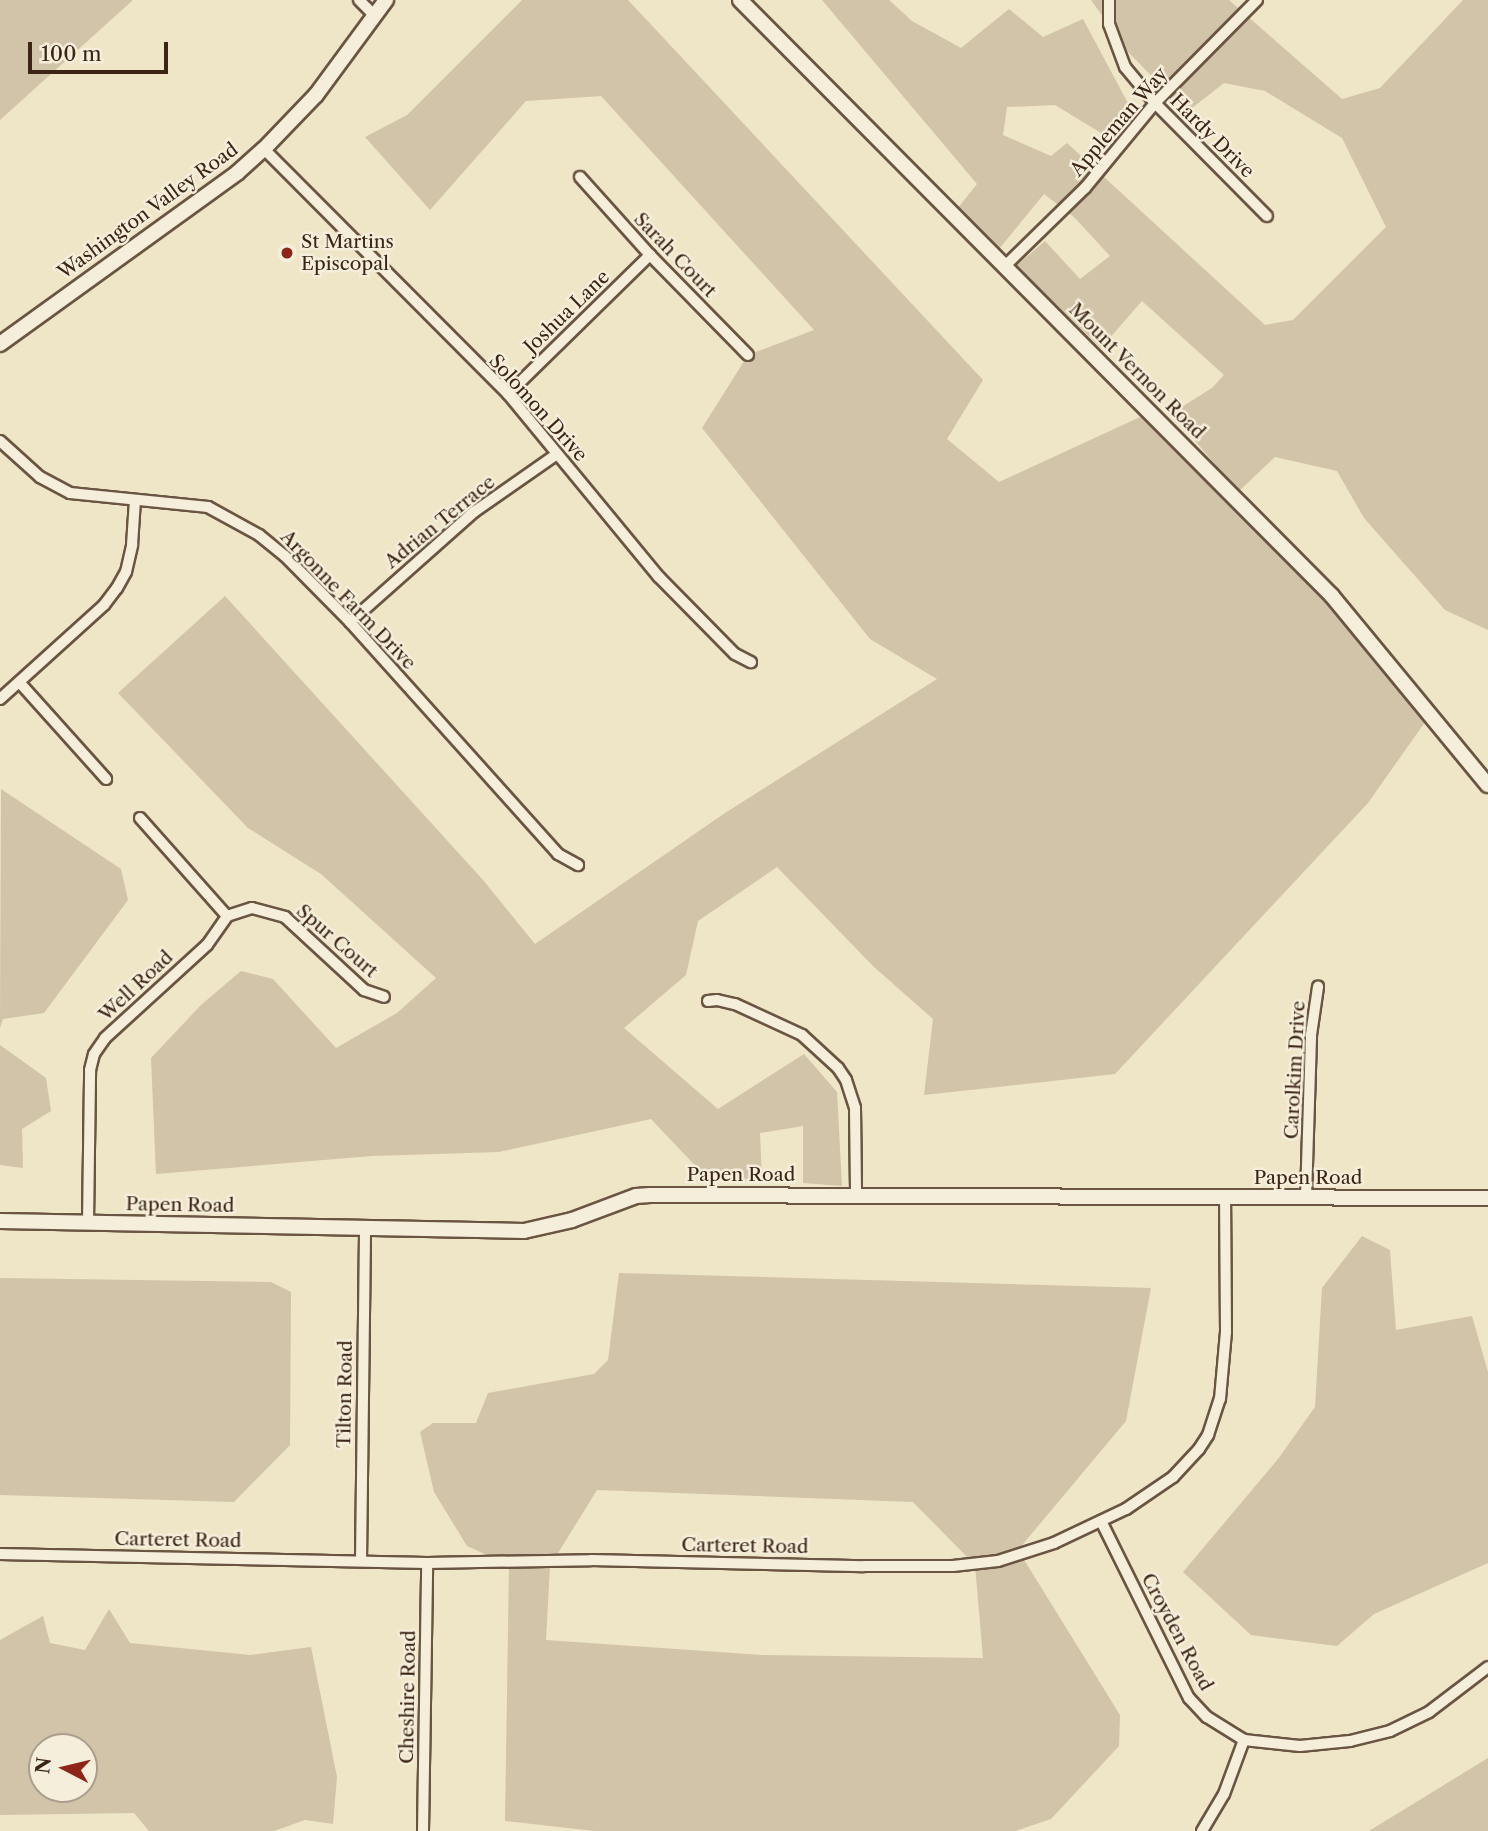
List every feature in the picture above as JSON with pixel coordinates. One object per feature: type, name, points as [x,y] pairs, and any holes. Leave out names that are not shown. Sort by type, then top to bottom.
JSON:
[{"type":"street","points":[[359,0],[374,15]]},
{"type":"street","name":"Washington Valley Road","points":[[0,344],[237,173],[264,149],[316,95],[386,0]]},
{"type":"street","name":"Mount Vernon Road","points":[[740,0],[1332,596],[1488,785]]},
{"type":"street","name":"Hardy Drive","points":[[1109,0],[1109,24],[1119,55],[1155,103],[1267,216]]},
{"type":"street","name":"Appleman Way","points":[[1006,265],[1085,188],[1155,103],[1257,0]]},
{"type":"street","name":"Solomon Drive","points":[[264,149],[508,394],[659,577],[735,654],[751,662]]},
{"type":"street","name":"Sarah Court","points":[[580,177],[650,255],[748,355]]},
{"type":"street","name":"Joshua Lane","points":[[508,394],[650,255]]},
{"type":"street","name":"Argonne Farm Drive","points":[[0,442],[32,471],[57,487],[86,496],[184,502],[208,507],[232,517],[285,556],[350,622],[558,854],[578,865]]},
{"type":"street","name":"Adrian Terrace","points":[[350,622],[474,512],[557,454]]},
{"type":"street","points":[[0,699],[104,605],[117,588],[126,572],[132,545],[135,500]]},
{"type":"street","points":[[20,683],[106,779]]},
{"type":"street","points":[[140,818],[227,916]]},
{"type":"street","name":"Spur Court","points":[[227,916],[252,908],[285,917],[364,990],[384,997]]},
{"type":"street","name":"Well Road","points":[[88,1222],[90,1070],[94,1054],[105,1038],[207,945],[227,916]]},
{"type":"street","name":"Carolkim Drive","points":[[1306,1197],[1311,1035],[1318,987]]},
{"type":"street","points":[[708,1001],[736,1004],[802,1035],[838,1068],[846,1080],[855,1108],[856,1194]]},
{"type":"street","name":"Papen Road","points":[[0,1221],[524,1231],[572,1220],[636,1196],[856,1194],[1488,1198]]},
{"type":"street","name":"Carteret Road","points":[[0,1555],[427,1563],[591,1560],[864,1566],[975,1565],[998,1561],[1054,1543],[1101,1521],[1173,1477],[1187,1464],[1208,1435],[1220,1399],[1226,1332],[1225,1196]]},
{"type":"street","name":"Tilton Road","points":[[361,1561],[365,1228]]},
{"type":"street","name":"Croyden Road","points":[[1101,1521],[1189,1699],[1207,1717],[1244,1740]]},
{"type":"street","name":"Cheshire Road","points":[[423,1831],[427,1563]]},
{"type":"street","points":[[1202,1831],[1224,1794],[1244,1740],[1300,1746],[1350,1741],[1390,1731],[1429,1712],[1488,1667]]},
{"type":"shaded area","points":[[0,0],[133,0],[0,120]]},
{"type":"shaded area","points":[[522,0],[628,0],[983,380],[947,439],[999,482],[1151,412],[1332,596],[1430,715],[1368,803],[1115,1074],[924,1095],[933,1019],[874,967],[777,867],[698,921],[686,975],[624,1028],[718,1109],[804,1054],[837,1092],[842,1186],[803,1183],[803,1126],[760,1133],[762,1182],[706,1177],[651,1119],[499,1152],[372,1156],[156,1174],[151,1058],[201,1005],[241,971],[273,979],[336,1048],[397,1013],[436,978],[321,874],[248,828],[118,693],[225,596],[483,880],[535,944],[725,813],[937,679],[870,639],[702,428],[748,355],[814,330],[601,96],[526,101],[430,210],[365,137],[407,115]]},
{"type":"shaded area","points":[[822,0],[889,0],[912,21],[961,48],[1009,9],[1043,37],[1083,19],[1130,107],[1106,136],[1055,105],[1007,107],[1003,135],[1051,156],[1067,143],[1265,325],[1293,320],[1386,227],[1342,138],[1265,91],[1224,83],[1187,112],[1129,53],[1091,0],[1229,0],[1342,99],[1380,88],[1463,0],[1488,0],[1488,630],[1445,610],[1364,518],[1337,471],[1275,457],[1238,492],[1172,413],[1212,388],[1224,375],[1142,301],[1101,348],[1016,266],[1045,241],[1080,279],[1110,256],[1075,218],[1044,194],[999,249],[957,209],[977,184]]},
{"type":"shaded area","points":[[1,789],[121,869],[128,900],[44,1013],[3,1019],[0,1028]]},
{"type":"shaded area","points":[[0,1045],[46,1078],[51,1111],[22,1129],[23,1168],[0,1165]]},
{"type":"shaded area","points":[[1362,1236],[1390,1250],[1396,1330],[1472,1316],[1488,1372],[1488,1563],[1374,1614],[1337,1646],[1251,1635],[1183,1572],[1278,1459],[1315,1407],[1322,1288]]},
{"type":"shaded area","points":[[619,1273],[1151,1288],[1126,1421],[1018,1550],[1120,1715],[1119,1746],[1051,1819],[1015,1831],[594,1831],[505,1821],[509,1565],[467,1546],[434,1492],[420,1432],[433,1423],[476,1423],[488,1393],[594,1374],[608,1360]],"holes":[[[597,1490],[913,1502],[975,1565],[983,1658],[762,1655],[546,1640],[550,1566]]]},
{"type":"shaded area","points":[[0,1278],[271,1282],[291,1292],[290,1445],[234,1502],[0,1495]]},
{"type":"shaded area","points":[[109,1609],[130,1643],[250,1655],[311,1647],[337,1777],[333,1824],[305,1820],[274,1831],[149,1831],[134,1813],[0,1815],[0,1640],[43,1616],[50,1643],[85,1650]]},
{"type":"shaded area","points":[[1488,1758],[1488,1831],[1369,1831]]},
{"type":"place","name":"St Martins Episcopal","points":[[287,253]]}]
